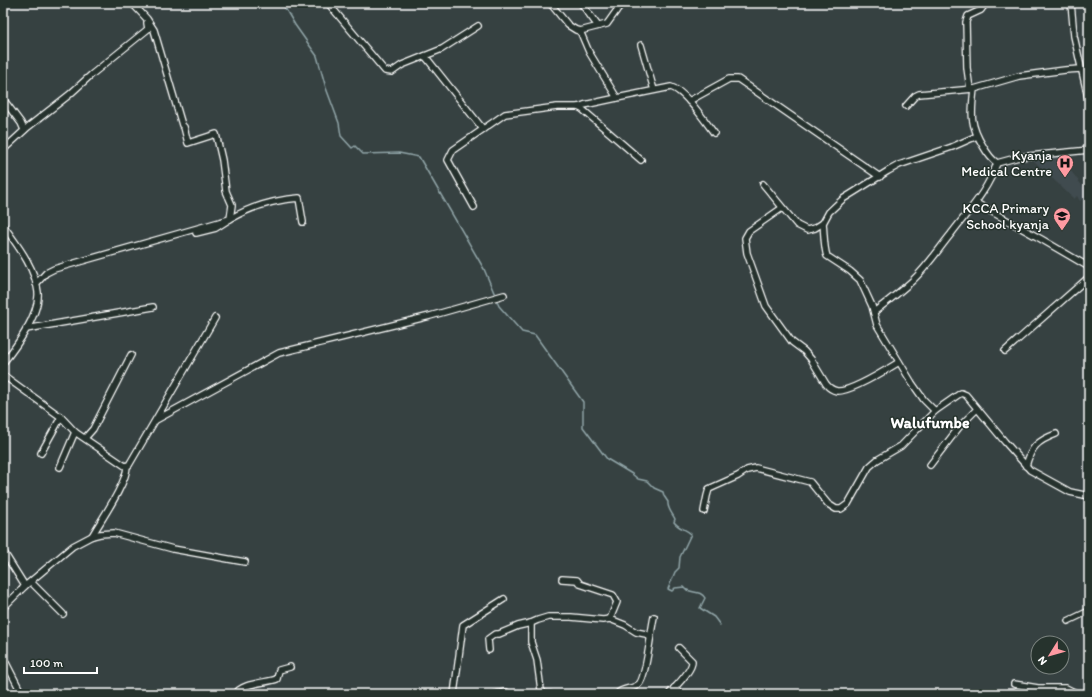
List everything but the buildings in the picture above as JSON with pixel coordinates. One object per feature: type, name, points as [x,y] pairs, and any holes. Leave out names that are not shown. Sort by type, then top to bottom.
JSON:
[{"type":"street","points":[[132,3],[147,19],[182,125],[184,127],[188,143],[216,134],[222,160],[226,191],[232,204],[230,219]]},
{"type":"street","points":[[328,3],[385,71],[392,72],[402,65],[442,49],[478,26]]},
{"type":"street","points":[[550,3],[571,27],[580,31],[607,24],[622,3]]},
{"type":"street","points":[[581,3],[598,26]]},
{"type":"street","points":[[986,3],[981,10],[968,16],[966,22],[967,68],[972,89],[972,121],[977,136],[991,157],[997,163]]},
{"type":"street","points":[[1072,3],[1074,36],[1089,102]]},
{"type":"street","points":[[3,150],[24,130],[69,95],[91,74],[151,30]]},
{"type":"street","points":[[580,31],[589,52],[617,98]]},
{"type":"street","points":[[641,45],[654,90]]},
{"type":"street","points":[[425,56],[483,129]]},
{"type":"street","points":[[906,106],[915,96],[919,94],[972,89],[1018,76],[1081,69]]},
{"type":"street","points":[[689,101],[730,79],[738,79],[880,177]]},
{"type":"street","points":[[474,207],[448,160],[453,150],[505,114],[557,107],[578,107],[671,87],[675,88],[689,101],[714,133]]},
{"type":"street","points":[[3,99],[21,123],[24,130]]},
{"type":"street","points":[[578,107],[641,160]]},
{"type":"street","points":[[763,184],[796,225],[807,230],[812,229],[823,222],[829,212],[838,203],[899,165],[952,147],[977,136]]},
{"type":"street","points":[[997,163],[1019,157],[1089,150]]},
{"type":"street","points":[[874,312],[920,274],[976,203],[992,178],[997,163]]},
{"type":"street","points":[[196,233],[216,228],[240,213],[258,206],[299,198],[303,222]]},
{"type":"street","points":[[976,203],[1089,267]]},
{"type":"street","points":[[782,208],[749,231],[745,236],[745,241],[748,257],[757,277],[764,300],[772,315],[792,342],[808,355],[826,384],[835,390],[843,390],[857,385],[899,362]]},
{"type":"street","points":[[36,284],[46,273],[54,269],[230,219]]},
{"type":"street","points":[[823,222],[827,256],[856,275],[862,283],[874,312],[877,325],[916,389],[935,411]]},
{"type":"street","points":[[3,225],[30,267],[38,293],[36,306],[26,329],[3,363]]},
{"type":"street","points":[[1006,351],[1089,277]]},
{"type":"street","points":[[156,420],[279,353],[430,316],[504,295]]},
{"type":"street","points":[[26,329],[153,307]]},
{"type":"street","points":[[127,466],[131,464],[215,318]]},
{"type":"street","points":[[85,438],[93,429],[131,355]]},
{"type":"street","points":[[3,375],[61,417],[75,432],[127,466]]},
{"type":"street","points":[[704,511],[706,496],[709,489],[747,470],[756,468],[810,482],[828,504],[836,509],[841,509],[848,504],[854,496],[870,467],[877,460],[901,446],[935,411],[961,393],[966,395],[1026,466],[1064,489],[1076,494],[1089,496]]},
{"type":"street","points":[[930,465],[960,426],[977,409]]},
{"type":"street","points":[[41,453],[61,417]]},
{"type":"street","points":[[60,467],[75,432]]},
{"type":"street","points":[[1026,466],[1031,450],[1042,439],[1056,434]]},
{"type":"street","points":[[92,536],[127,473],[127,466]]},
{"type":"street","points":[[3,608],[25,586],[74,546],[92,536],[100,534],[114,533],[173,549],[245,562]]},
{"type":"street","points":[[3,551],[25,586]]},
{"type":"street","points":[[562,579],[577,580],[580,584],[613,595],[617,602],[610,619]]},
{"type":"street","points":[[30,582],[63,614]]},
{"type":"street","points":[[454,694],[463,625],[504,599]]},
{"type":"street","points":[[1068,621],[1089,611]]},
{"type":"street","points":[[489,650],[488,639],[494,634],[499,634],[548,617],[578,617],[603,620],[610,619],[650,637]]},
{"type":"street","points":[[617,694],[621,690],[637,686],[641,682],[645,669],[654,617]]},
{"type":"street","points":[[531,623],[531,642],[537,660],[541,690],[545,694],[550,694]]},
{"type":"street","points":[[668,694],[693,663],[690,658],[679,648]]},
{"type":"street","points":[[3,657],[22,694]]},
{"type":"street","points":[[236,694],[238,690],[245,686],[277,679],[279,670],[290,667]]},
{"type":"street","points":[[1014,684],[1038,688],[1066,688],[1078,694]]},
{"type":"street","points":[[674,688],[682,694]]},
{"type":"street","points":[[496,694],[506,692]]},
{"type":"shaded area","name":"Kyanja Medical Centre","points":[[1062,154],[1068,167],[1089,195],[1080,201],[1077,196],[1074,199],[1031,158]]},
{"type":"waterway","points":[[282,3],[295,25],[317,56],[326,88],[339,123],[341,136],[352,148],[355,146],[363,154],[399,153],[419,157],[484,269],[495,295]]},
{"type":"waterway","points":[[496,299],[499,306],[522,332],[535,335],[583,402],[583,427],[607,459],[638,479],[647,481],[654,488],[663,492],[675,519],[674,522],[691,534],[680,557],[679,568],[675,572],[668,589],[672,591],[675,588],[684,587],[687,590],[701,594],[705,598],[700,608],[714,617],[720,625]]},
{"type":"place","name":"Kyanja Medical Centre","points":[[1065,178]]},
{"type":"place","name":"KCCA Primary School kyanja","points":[[1062,231]]},
{"type":"district","name":"Walufumbe","points":[[930,422]]}]
